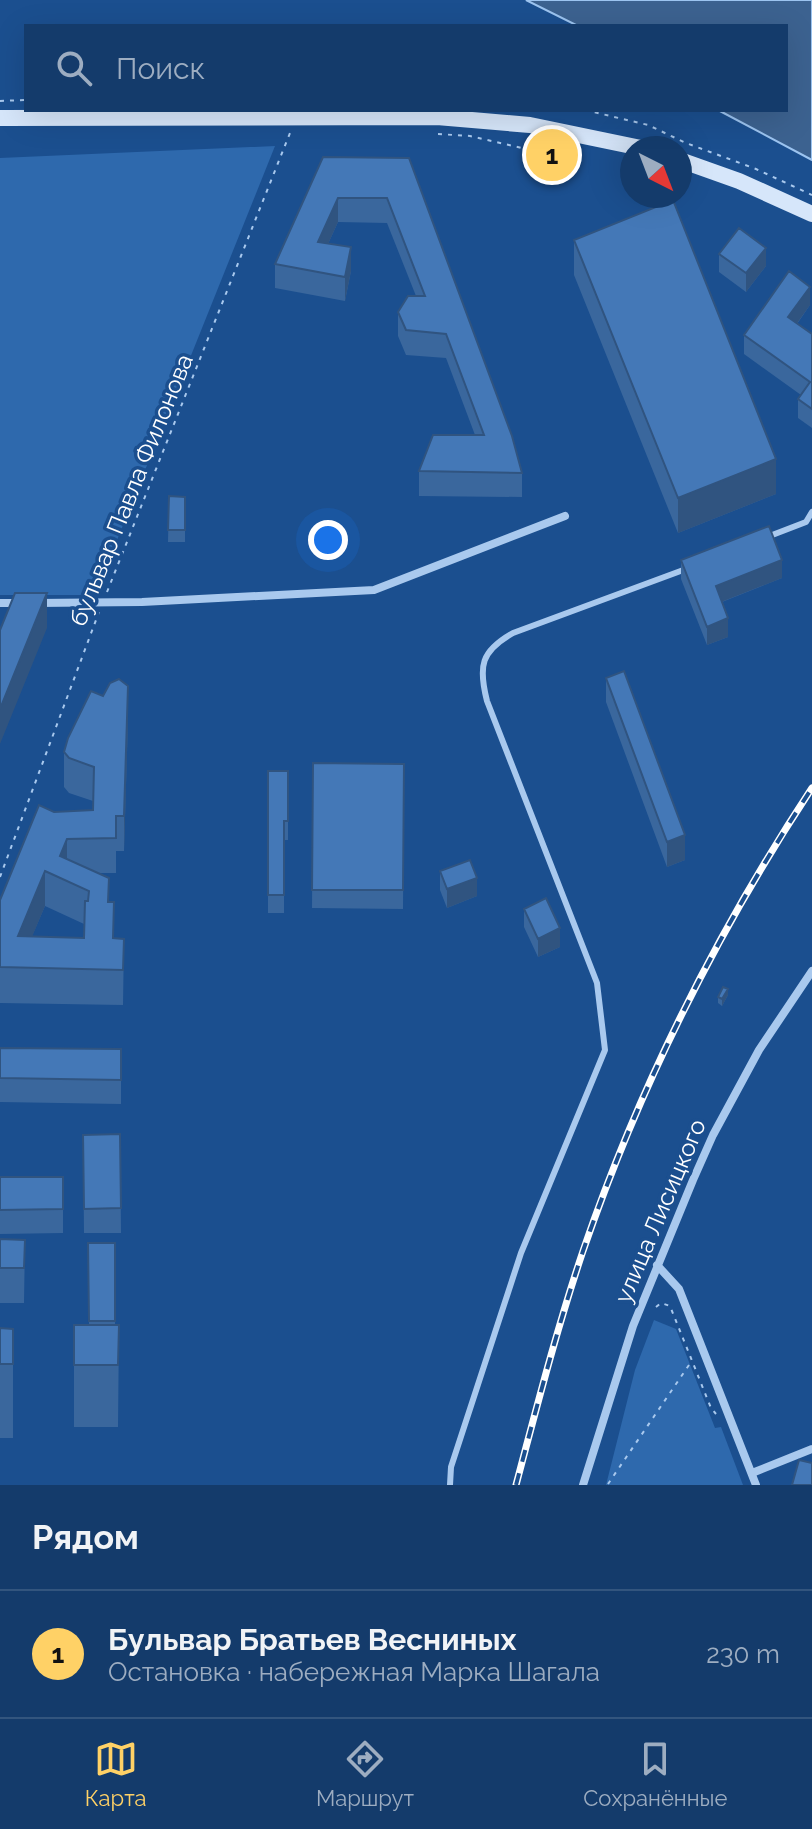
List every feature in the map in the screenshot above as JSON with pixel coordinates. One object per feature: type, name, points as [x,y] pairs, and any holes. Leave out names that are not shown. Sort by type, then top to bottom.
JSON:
[{"type":"main road","points":[[0,118],[468,119],[556,130],[620,144]]},
{"type":"main road","points":[[692,164],[812,214]]},
{"type":"street","points":[[0,603],[102,602],[374,590],[565,516]]},
{"type":"street","name":"улица Лисицкого","points":[[583,1485],[633,1326],[720,1123],[759,1050],[812,971]]},
{"type":"street","points":[[657,1265],[679,1289],[756,1485]]},
{"type":"street","points":[[752,1473],[812,1449]]},
{"type":"lane","points":[[763,539],[806,522],[812,512]]},
{"type":"lane","points":[[450,1485],[451,1467],[521,1253],[605,1050],[597,983],[487,701],[481,678],[486,659],[493,644],[513,633],[692,566]]},
{"type":"path","points":[[0,101],[24,100]]},
{"type":"path","points":[[593,112],[648,125],[812,195]]},
{"type":"path","name":"бульвар Павла Филонова","points":[[0,877],[102,602],[296,117]]},
{"type":"path","points":[[438,134],[470,136],[552,155]]},
{"type":"path","points":[[656,1307],[661,1303],[670,1306],[711,1408],[720,1420]]},
{"type":"path","points":[[608,1484],[692,1361]]},
{"type":"shaded area","points":[[526,0],[812,0],[812,160],[722,112],[788,112],[788,24],[574,24]]},
{"type":"shaded area","points":[[275,146],[95,595],[0,595],[0,158]]},
{"type":"shaded area","points":[[654,1320],[676,1329],[715,1428],[721,1427],[743,1485],[606,1485],[635,1370]]},
{"type":"building","points":[[323,157],[409,158],[512,436],[522,473],[419,471],[433,435],[484,435],[446,334],[406,330],[398,312],[408,296],[425,296],[387,198],[338,198],[318,242],[351,247],[345,277],[275,264]]},
{"type":"building","points":[[653,208],[676,208],[776,459],[678,498],[574,240]]},
{"type":"building","points":[[739,228],[766,248],[746,273],[719,254]]},
{"type":"building","points":[[789,271],[810,287],[788,317],[812,334],[812,409],[798,399],[810,382],[744,335]]},
{"type":"building","points":[[169,496],[185,497],[185,530],[168,530]]},
{"type":"building","points":[[769,526],[782,560],[716,586],[728,618],[707,627],[681,560]]},
{"type":"building","points":[[15,593],[47,593],[0,709],[0,630]]},
{"type":"building","points":[[624,671],[685,835],[667,842],[606,678]]},
{"type":"building","points":[[119,679],[128,686],[124,816],[116,816],[116,838],[67,839],[60,856],[109,878],[108,902],[114,902],[113,938],[124,939],[123,970],[0,967],[0,900],[39,805],[54,812],[93,810],[94,767],[69,758],[64,752],[91,691],[103,696],[110,683]],"holes":[[[45,871],[89,891],[88,901],[85,901],[84,938],[18,936]]]},
{"type":"building","points":[[313,763],[404,764],[403,890],[312,890]]},
{"type":"building","points":[[268,771],[288,771],[284,895],[268,895]]},
{"type":"building","points":[[470,860],[477,878],[447,889],[440,871]]},
{"type":"building","points":[[546,898],[560,928],[538,939],[524,909]]},
{"type":"building","points":[[723,987],[728,989],[722,999],[718,997]]},
{"type":"building","points":[[0,1048],[121,1049],[121,1080],[0,1078]]},
{"type":"building","points":[[120,1134],[121,1208],[84,1209],[83,1135]]},
{"type":"building","points":[[0,1177],[63,1177],[63,1209],[0,1210]]},
{"type":"building","points":[[0,1239],[25,1240],[24,1268],[0,1268]]},
{"type":"building","points":[[88,1243],[115,1243],[115,1321],[89,1321]]},
{"type":"building","points":[[74,1325],[119,1325],[118,1365],[74,1365]]},
{"type":"building","points":[[0,1328],[13,1329],[13,1364],[0,1364]]},
{"type":"building","points":[[799,1460],[812,1463],[812,1485],[792,1485]]},
{"type":"railway","points":[[516,1485],[583,1251],[629,1130],[713,955],[744,898],[812,788]]},
{"type":"place","name":"Бульвар Братьев Весниных","points":[[552,155]]}]
